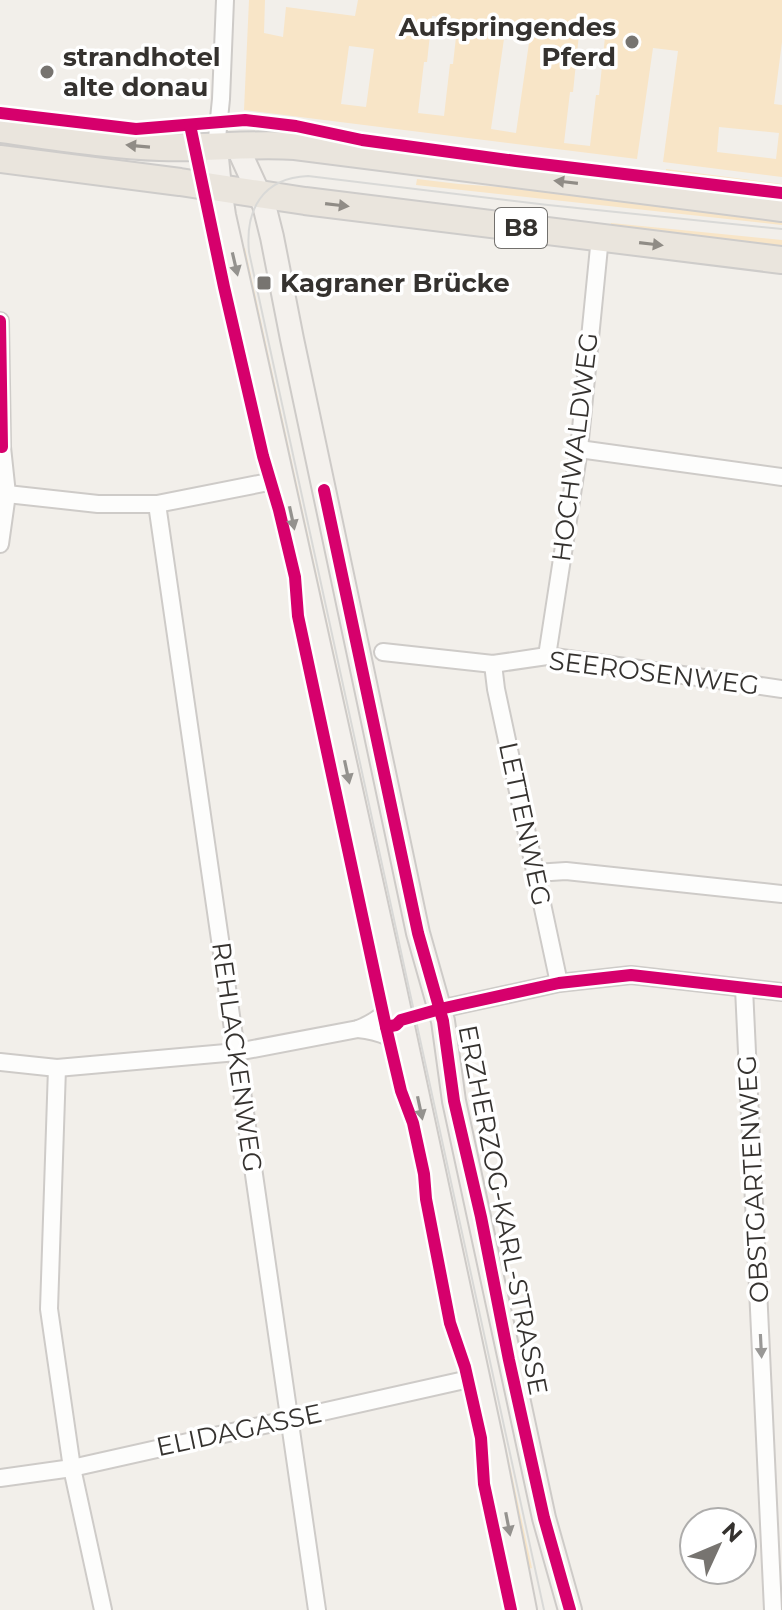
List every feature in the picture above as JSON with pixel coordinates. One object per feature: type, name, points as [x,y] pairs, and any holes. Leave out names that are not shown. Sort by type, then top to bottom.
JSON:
[{"type":"main road","name":"B8","points":[[0,129],[136,146],[304,147],[782,208]]},
{"type":"main road","points":[[227,147],[220,188],[395,989],[525,1610]]},
{"type":"main road","name":"ERZHERZOG-KARL-STRASSE","points":[[227,147],[260,194],[272,237],[418,933],[440,1009],[454,1101],[509,1360],[544,1518],[570,1610]]},
{"type":"main road","name":"B8","points":[[0,159],[782,260]]},
{"type":"street","points":[[225,0],[221,99],[227,147]]},
{"type":"street","name":"HOCHWALDWEG","points":[[547,656],[579,449],[600,237]]},
{"type":"street","points":[[0,321],[2,447],[7,494],[0,544]]},
{"type":"street","points":[[579,449],[782,477]]},
{"type":"street","points":[[7,494],[98,504],[157,504],[284,479]]},
{"type":"street","name":"REHLACKENWEG","points":[[157,504],[317,1610]]},
{"type":"street","name":"SEEROSENWEG","points":[[383,652],[493,664],[547,656],[782,689]]},
{"type":"street","name":"LETTENWEG","points":[[493,664],[559,983]]},
{"type":"street","points":[[535,873],[566,871],[782,894]]},
{"type":"street","points":[[440,1009],[559,983],[631,975],[782,992]]},
{"type":"street","name":"OBSTGARTENWEG","points":[[744,988],[773,1610]]},
{"type":"street","points":[[0,1062],[57,1068],[237,1052],[358,1029],[375,1021],[388,1009],[395,989]]},
{"type":"street","points":[[358,1029],[389,1036],[408,1052]]},
{"type":"street","points":[[57,1068],[49,1309],[72,1468],[103,1610]]},
{"type":"street","name":"ELIDAGASSE","points":[[0,1478],[72,1468],[478,1377]]},
{"type":"shaded area","points":[[249,0],[265,0],[264,33],[283,37],[286,7],[355,16],[358,0],[782,0],[782,42],[774,104],[782,105],[782,177],[663,162],[678,51],[653,48],[637,159],[244,110]],"holes":[[[432,16],[458,19],[444,116],[418,113],[424,62],[427,62]],[[506,25],[531,29],[516,133],[491,129]],[[579,34],[605,37],[590,146],[564,143],[570,92],[573,92]],[[349,46],[374,49],[366,107],[341,104]],[[719,127],[779,133],[776,159],[717,152]]]},
{"type":"shaded area","points":[[666,169],[782,184],[782,190],[665,175]]},
{"type":"shaded area","points":[[417,179],[555,191],[782,219],[782,225],[416,185]]},
{"type":"shaded area","points":[[611,223],[782,240],[782,249],[610,227]]},
{"type":"shaded area","points":[[245,248],[403,968],[412,1012],[404,1014],[240,249]]},
{"type":"shaded area","points":[[417,1034],[532,1568],[524,1570],[408,1036]]},
{"type":"tram line","points":[[544,1610],[249,252],[250,223],[254,210],[268,190],[292,178],[308,176],[782,229]]},
{"type":"cycle path","points":[[0,113],[136,129],[245,120],[516,161],[782,193]]},
{"type":"cycle path","points":[[190,125],[263,456],[295,577],[298,616],[386,1027],[401,1091],[413,1123],[450,1323],[465,1367],[481,1438],[484,1484],[511,1610]]},
{"type":"cycle path","points":[[0,321],[0,446]]},
{"type":"cycle path","points":[[324,490],[418,933],[443,1021],[454,1101],[509,1360],[544,1518],[570,1610]]},
{"type":"cycle path","points":[[386,1027],[440,1009],[559,983],[631,975],[782,992]]},
{"type":"place","name":"Aufspringendes Pferd","points":[[632,42]]},
{"type":"place","name":"strandhotel alte donau","points":[[47,72]]},
{"type":"place","name":"Kagraner Brücke","points":[[264,283]]}]
